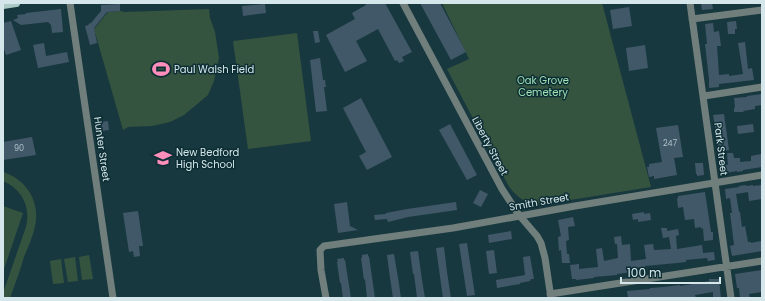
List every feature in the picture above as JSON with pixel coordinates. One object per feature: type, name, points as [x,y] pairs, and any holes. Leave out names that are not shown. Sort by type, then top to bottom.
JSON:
[{"type":"main road","points":[[3,5],[16,3]]},
{"type":"street","name":"Hunter Street","points":[[70,3],[113,298]]},
{"type":"street","name":"Liberty Street","points":[[403,3],[493,173],[518,215],[537,236],[541,243],[545,258],[550,296]]},
{"type":"street","name":"Park Street","points":[[690,3],[731,298]]},
{"type":"street","points":[[692,19],[762,10]]},
{"type":"street","points":[[704,96],[762,87]]},
{"type":"street","name":"Smith Street","points":[[326,298],[321,270],[320,250],[324,246],[453,228],[518,215],[762,175]]},
{"type":"street","points":[[550,296],[762,261]]},
{"type":"green space","name":"Oak Grove Cemetery","points":[[442,3],[602,3],[651,187],[539,205],[525,201],[518,196],[508,185],[447,69],[469,59]]},
{"type":"green space","name":"Paul Walsh Field","points":[[209,9],[210,18],[215,32],[219,58],[214,81],[208,95],[184,115],[170,122],[152,126],[128,127],[123,130],[94,29],[108,12]]},
{"type":"green space","points":[[297,33],[311,141],[248,149],[233,41]]},
{"type":"green space","points":[[3,172],[17,179],[23,184],[32,196],[36,211],[33,234],[10,298],[3,298],[3,293],[26,227],[27,212],[24,200],[20,194],[10,184],[3,181]]},
{"type":"green space","points":[[3,206],[23,213],[3,272]]},
{"type":"green space","points":[[89,255],[93,279],[82,280],[79,257]]},
{"type":"green space","points":[[75,257],[78,281],[68,282],[64,259]]},
{"type":"green space","points":[[61,259],[64,283],[53,284],[50,261]]},
{"type":"building","points":[[365,3],[385,3],[412,52],[402,57],[404,61],[399,63],[397,60],[395,61],[378,29],[356,41],[367,61],[345,72],[326,35],[355,19],[352,13],[366,5]]},
{"type":"building","points":[[420,3],[440,3],[466,52],[451,60]]},
{"type":"building","points":[[701,3],[712,3],[713,9],[702,10]]},
{"type":"building","points":[[120,4],[120,11],[107,12],[94,28],[97,43],[90,45],[85,26],[89,25],[88,24],[91,23],[101,11],[101,5]]},
{"type":"building","points":[[265,4],[266,13],[243,16],[242,6]]},
{"type":"building","points":[[629,7],[632,26],[613,29],[610,10]]},
{"type":"building","points":[[61,9],[63,32],[52,33],[51,25],[48,22],[21,25],[13,20],[18,18],[17,15]]},
{"type":"building","points":[[11,21],[21,50],[6,55],[3,46],[3,23]]},
{"type":"building","points":[[736,21],[737,29],[735,29],[735,34],[728,34],[727,22]]},
{"type":"building","points":[[713,23],[714,32],[719,31],[721,46],[717,46],[719,75],[729,74],[729,76],[743,74],[738,43],[745,42],[748,69],[752,68],[754,80],[719,84],[719,87],[709,88],[705,44],[707,44],[705,24]]},
{"type":"building","points":[[313,31],[318,31],[320,42],[315,43]]},
{"type":"building","points":[[44,43],[46,56],[67,52],[69,62],[38,68],[33,45]]},
{"type":"building","points":[[645,45],[648,68],[629,71],[626,48]]},
{"type":"building","points":[[320,58],[323,80],[325,80],[326,87],[324,87],[327,111],[316,112],[310,60]]},
{"type":"building","points":[[762,94],[762,105],[755,106],[755,109],[743,111],[744,112],[734,112],[734,98]]},
{"type":"building","points":[[361,98],[392,157],[367,170],[359,156],[366,152],[343,108]]},
{"type":"building","points":[[724,114],[729,150],[718,152],[717,132],[713,115]]},
{"type":"building","points":[[108,121],[109,130],[101,131],[100,122]]},
{"type":"building","points":[[450,124],[477,175],[467,180],[439,130]]},
{"type":"building","points":[[753,124],[754,132],[738,134],[737,126]]},
{"type":"building","points":[[678,125],[683,157],[674,158],[677,175],[654,179],[654,176],[649,177],[647,167],[649,167],[649,164],[662,162],[656,128]]},
{"type":"building","points":[[32,137],[36,155],[3,160],[3,142]]},
{"type":"building","points":[[727,153],[733,153],[734,158],[740,158],[740,162],[751,161],[751,156],[761,154],[762,167],[726,173],[724,165],[728,165]]},
{"type":"building","points":[[695,163],[703,163],[704,175],[697,176]]},
{"type":"building","points":[[746,185],[762,185],[762,199],[749,201],[748,192],[736,194],[742,227],[745,226],[748,242],[751,243],[761,241],[762,251],[732,256],[730,246],[734,245],[730,213],[732,213],[730,198],[726,199],[725,189]]},
{"type":"building","points":[[480,190],[488,194],[481,207],[473,203]]},
{"type":"building","points":[[705,192],[711,232],[713,232],[713,240],[704,241],[703,228],[695,228],[694,219],[685,220],[683,207],[678,208],[677,198],[678,196]]},
{"type":"building","points":[[347,202],[350,226],[358,230],[338,233],[334,204]]},
{"type":"building","points":[[456,202],[457,210],[408,217],[388,222],[387,219],[375,220],[374,215],[386,214],[407,209]]},
{"type":"building","points":[[138,211],[143,246],[139,246],[140,256],[134,257],[133,251],[129,252],[123,213]]},
{"type":"building","points":[[644,212],[644,214],[650,213],[651,220],[638,222],[638,219],[633,220],[632,214]]},
{"type":"building","points":[[573,217],[575,226],[568,227],[569,240],[566,241],[567,254],[569,254],[570,263],[562,263],[561,250],[559,251],[558,237],[561,236],[558,220]]},
{"type":"building","points":[[661,228],[667,228],[667,231],[678,229],[679,235],[676,236],[677,249],[702,245],[703,253],[714,252],[715,260],[708,261],[707,258],[686,260],[686,262],[632,268],[632,272],[617,275],[576,280],[572,279],[570,265],[579,264],[579,269],[598,267],[596,249],[602,248],[604,261],[618,258],[617,244],[615,244],[614,237],[621,236],[622,245],[630,244],[631,261],[646,259],[644,245],[653,244],[654,250],[671,249],[669,237],[663,238]]},
{"type":"building","points":[[511,231],[512,239],[489,243],[488,235]]},
{"type":"building","points":[[467,243],[475,295],[467,296],[459,244]]},
{"type":"building","points":[[444,247],[451,298],[443,298],[436,248]]},
{"type":"building","points":[[494,250],[497,273],[489,274],[486,251]]},
{"type":"building","points":[[418,251],[425,298],[417,298],[413,274],[410,252]]},
{"type":"building","points":[[368,254],[375,298],[367,298],[365,279],[364,280],[361,258],[362,255]]},
{"type":"building","points":[[394,254],[401,298],[393,298],[387,255]]},
{"type":"building","points":[[530,256],[534,279],[520,284],[497,288],[496,280],[525,275],[523,257]]},
{"type":"building","points":[[344,258],[351,298],[343,298],[340,283],[337,259]]},
{"type":"building","points":[[762,270],[762,292],[749,294],[750,298],[740,298],[735,274]]},
{"type":"building","points":[[709,279],[719,279],[721,298],[713,298],[713,292],[695,295],[696,298],[628,298],[627,291],[680,286],[709,281]]},
{"type":"place","name":"Paul Walsh Field","points":[[161,69]]},
{"type":"place","name":"New Bedford High School","points":[[163,158]]}]
